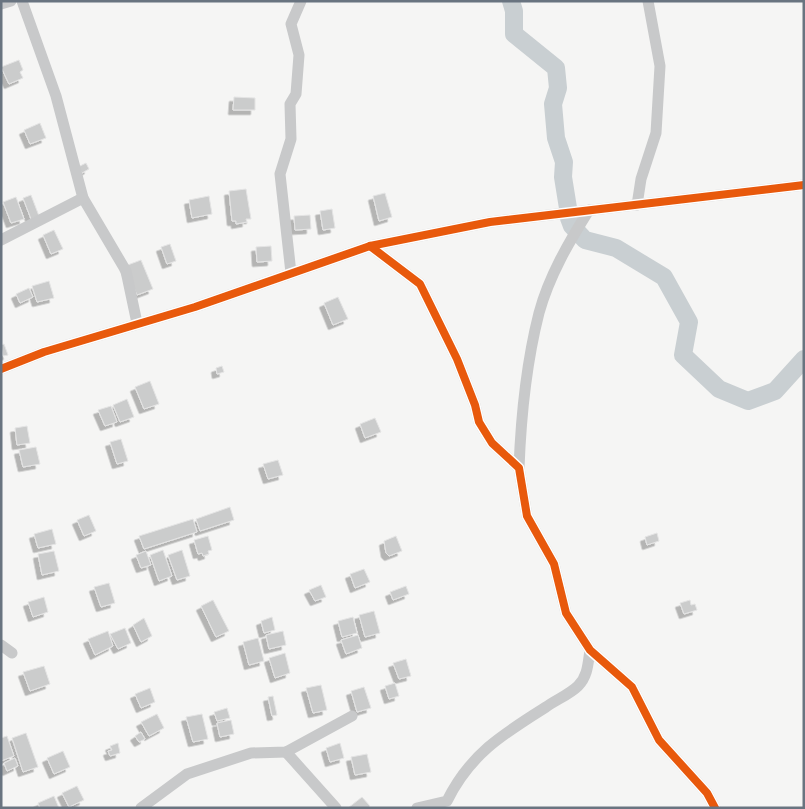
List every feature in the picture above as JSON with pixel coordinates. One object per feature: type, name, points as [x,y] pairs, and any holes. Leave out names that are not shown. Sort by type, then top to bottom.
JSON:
[{"type":"street","points":[[1,4],[11,1]]},
{"type":"street","points":[[22,1],[56,96],[83,198],[126,272],[138,322]]},
{"type":"street","points":[[291,273],[280,174],[291,139],[290,104],[296,94],[299,55],[291,24],[301,1]]},
{"type":"street","points":[[637,205],[640,179],[656,133],[660,66],[648,1]]},
{"type":"street","points":[[1,369],[44,352],[138,322],[195,307],[370,246],[490,222],[804,185]]},
{"type":"street","points":[[1,240],[83,198]]},
{"type":"street","points":[[589,210],[564,250],[540,312],[522,405],[520,468],[527,516],[554,564],[566,613],[590,650],[632,687],[659,740],[708,793],[715,808]]},
{"type":"street","points":[[370,246],[420,284],[457,359],[475,405],[479,422],[492,443],[520,468]]},
{"type":"street","points":[[1,645],[12,653]]},
{"type":"street","points":[[417,808],[447,801],[455,784],[474,760],[495,739],[578,686],[587,672],[590,650]]},
{"type":"street","points":[[141,808],[187,774],[251,753],[286,752],[352,716]]},
{"type":"street","points":[[286,752],[336,808]]},
{"type":"building","points":[[19,60],[23,70],[20,72],[23,78],[9,84],[1,67]]},
{"type":"building","points":[[234,97],[255,98],[255,110],[233,110]]},
{"type":"building","points":[[40,123],[46,138],[30,144],[24,130]]},
{"type":"building","points":[[86,163],[89,169],[82,173],[78,167]]},
{"type":"building","points":[[246,189],[251,219],[246,219],[247,222],[236,224],[236,221],[232,221],[229,191]]},
{"type":"building","points":[[385,193],[392,217],[379,221],[373,196]]},
{"type":"building","points":[[31,195],[39,216],[31,219],[23,198]]},
{"type":"building","points":[[209,196],[212,214],[192,218],[189,200]]},
{"type":"building","points":[[16,197],[24,219],[11,223],[3,202]]},
{"type":"building","points":[[332,209],[335,228],[323,230],[320,211]]},
{"type":"building","points":[[310,215],[311,229],[295,230],[294,216]]},
{"type":"building","points":[[54,230],[63,249],[51,254],[43,235]]},
{"type":"building","points":[[170,244],[176,261],[167,264],[161,247]]},
{"type":"building","points":[[271,246],[272,261],[257,262],[256,247]]},
{"type":"building","points":[[141,260],[153,289],[137,295],[125,266]]},
{"type":"building","points":[[49,281],[54,298],[37,302],[32,286]]},
{"type":"building","points":[[29,288],[33,297],[20,303],[16,294]]},
{"type":"building","points":[[338,297],[348,319],[333,325],[324,303]]},
{"type":"building","points":[[4,344],[8,355],[3,356],[1,345]]},
{"type":"building","points":[[222,366],[224,372],[217,374],[216,368]]},
{"type":"building","points":[[150,381],[159,404],[144,409],[135,387]]},
{"type":"building","points":[[127,399],[134,417],[120,422],[113,405]]},
{"type":"building","points":[[111,406],[117,422],[105,426],[98,410]]},
{"type":"building","points":[[375,418],[381,432],[365,438],[360,424]]},
{"type":"building","points":[[27,426],[30,443],[17,445],[15,428]]},
{"type":"building","points":[[121,439],[128,461],[117,464],[110,442]]},
{"type":"building","points":[[36,447],[40,464],[23,467],[19,450]]},
{"type":"building","points":[[278,460],[283,475],[268,479],[263,464]]},
{"type":"building","points":[[230,507],[234,520],[200,531],[196,519]]},
{"type":"building","points":[[89,515],[96,531],[84,536],[77,520]]},
{"type":"building","points":[[193,519],[197,532],[144,549],[139,536]]},
{"type":"building","points":[[52,529],[56,544],[38,548],[34,534]]},
{"type":"building","points":[[657,533],[659,541],[647,545],[645,537]]},
{"type":"building","points":[[208,536],[212,550],[208,551],[209,554],[203,556],[202,553],[198,554],[194,540]]},
{"type":"building","points":[[396,536],[402,551],[389,556],[386,553],[384,541]]},
{"type":"building","points":[[163,550],[172,576],[159,581],[150,555]]},
{"type":"building","points":[[182,550],[190,576],[177,580],[168,555]]},
{"type":"building","points":[[54,551],[59,571],[42,575],[38,554]]},
{"type":"building","points":[[146,551],[151,565],[141,568],[136,555]]},
{"type":"building","points":[[364,569],[370,582],[355,588],[350,574]]},
{"type":"building","points":[[109,583],[115,603],[101,607],[94,587]]},
{"type":"building","points":[[321,585],[326,597],[315,601],[309,590]]},
{"type":"building","points":[[406,586],[409,594],[393,600],[390,592]]},
{"type":"building","points":[[44,597],[48,612],[33,617],[28,602]]},
{"type":"building","points":[[213,600],[229,631],[216,637],[201,606]]},
{"type":"building","points":[[690,600],[691,605],[695,604],[697,610],[684,614],[680,603]]},
{"type":"building","points":[[374,611],[380,633],[365,637],[359,615]]},
{"type":"building","points":[[272,617],[275,630],[264,633],[261,621]]},
{"type":"building","points":[[353,617],[357,633],[342,637],[338,621]]},
{"type":"building","points":[[144,618],[152,636],[141,642],[133,625]]},
{"type":"building","points":[[125,628],[131,643],[118,649],[110,634]]},
{"type":"building","points":[[108,631],[113,646],[95,655],[88,639]]},
{"type":"building","points":[[283,631],[286,645],[269,649],[266,635]]},
{"type":"building","points":[[358,635],[362,648],[346,654],[341,640]]},
{"type":"building","points":[[258,638],[264,661],[249,665],[243,642]]},
{"type":"building","points":[[285,653],[290,673],[275,678],[269,658]]},
{"type":"building","points":[[406,659],[411,676],[399,679],[393,663]]},
{"type":"building","points":[[44,666],[50,684],[30,691],[23,672]]},
{"type":"building","points":[[395,683],[399,696],[389,699],[385,686]]},
{"type":"building","points":[[321,685],[327,710],[313,713],[306,688]]},
{"type":"building","points":[[364,687],[371,708],[357,712],[351,691]]},
{"type":"building","points":[[150,688],[155,702],[141,708],[135,694]]},
{"type":"building","points":[[273,696],[277,715],[272,716],[268,697]]},
{"type":"building","points":[[227,708],[230,718],[217,721],[214,712]]},
{"type":"building","points":[[157,714],[164,728],[149,736],[141,722]]},
{"type":"building","points":[[202,714],[208,739],[193,742],[186,717]]},
{"type":"building","points":[[231,720],[234,734],[220,737],[217,723]]},
{"type":"building","points":[[141,732],[145,739],[139,742],[135,736]]},
{"type":"building","points":[[26,733],[38,767],[23,772],[12,738]]},
{"type":"building","points":[[7,736],[14,756],[1,761],[1,738]]},
{"type":"building","points":[[118,743],[120,753],[110,756],[108,751],[112,750],[110,746]]},
{"type":"building","points":[[340,743],[344,758],[330,762],[326,748]]},
{"type":"building","points":[[63,751],[70,767],[54,774],[47,758]]},
{"type":"building","points":[[367,754],[371,772],[355,775],[351,757]]},
{"type":"building","points":[[15,758],[18,766],[7,771],[4,763]]},
{"type":"building","points":[[77,786],[84,800],[69,807],[62,793]]},
{"type":"building","points":[[54,796],[59,808],[40,808],[38,803]]},
{"type":"building","points":[[362,797],[370,806],[368,808],[348,808]]},
{"type":"waterway","points":[[511,1],[514,11],[514,34],[556,68],[558,88],[553,104],[556,138],[564,162],[563,177],[568,208]]},
{"type":"waterway","points":[[569,218],[572,226],[585,240],[616,248],[664,277],[689,322],[683,355],[719,389],[748,401],[775,391],[804,359]]},
{"type":"cycle path","points":[[1,369],[44,352],[195,307],[370,246],[490,222],[804,185]]},
{"type":"cycle path","points":[[370,246],[420,284],[457,359],[475,405],[479,422],[492,443],[519,468],[527,516],[554,564],[566,613],[590,650],[632,687],[659,740],[707,793],[715,808]]}]
